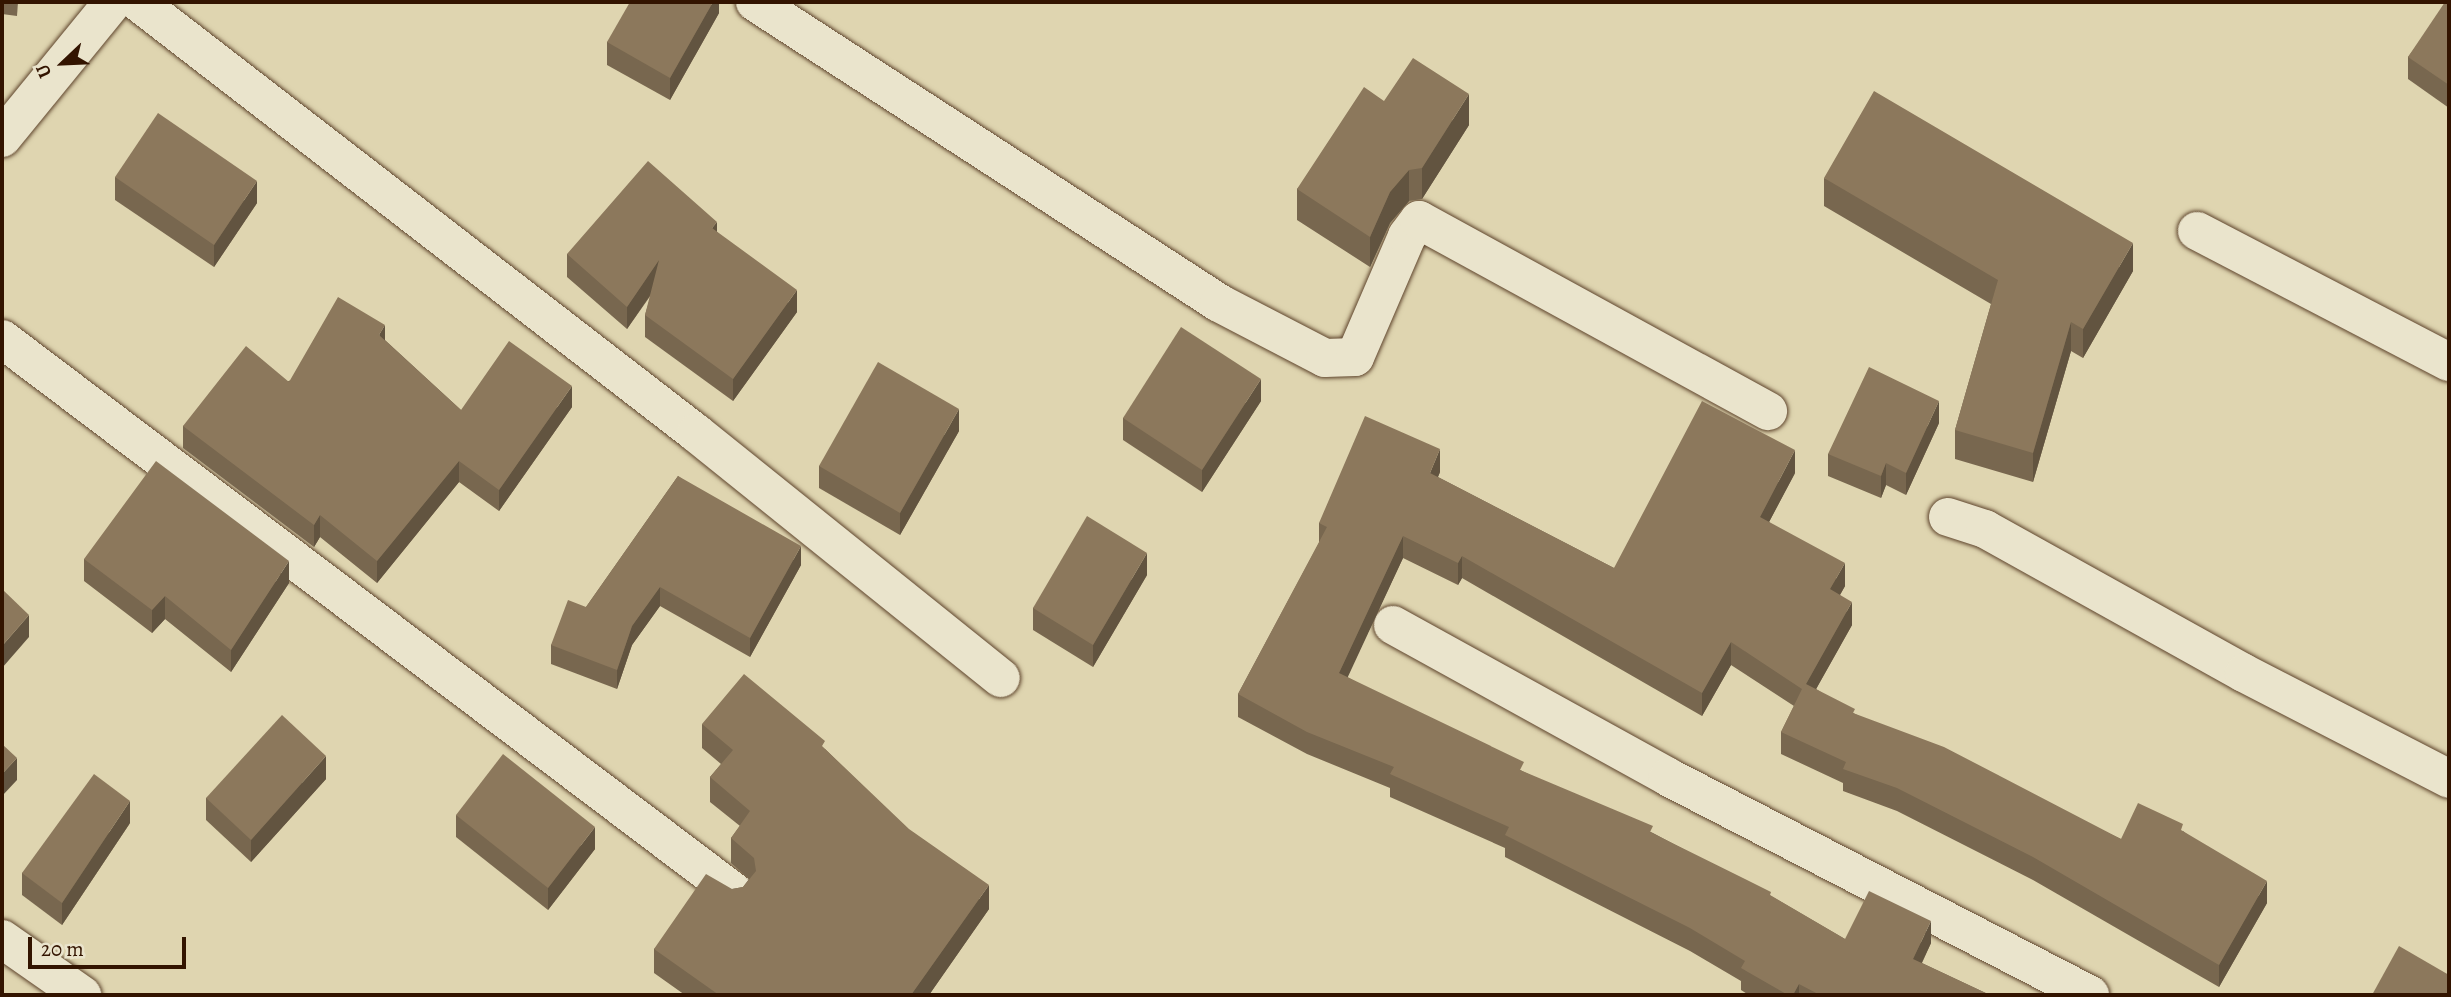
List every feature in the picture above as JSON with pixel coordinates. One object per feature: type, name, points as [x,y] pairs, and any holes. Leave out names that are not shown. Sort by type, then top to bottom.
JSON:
[{"type":"street","points":[[2,138],[113,2]]},
{"type":"street","points":[[138,2],[696,433],[1001,678]]},
{"type":"street","points":[[755,2],[1219,303],[1325,358],[1355,357],[1407,236],[1419,220],[1769,411]]},
{"type":"street","points":[[2197,231],[2449,362]]},
{"type":"street","points":[[2,339],[734,892]]},
{"type":"street","points":[[1948,517],[1985,529],[2244,673],[2449,779]]},
{"type":"street","points":[[1393,625],[1668,777],[2090,995]]},
{"type":"street","points":[[2,939],[82,995]]},
{"type":"building","points":[[630,2],[713,2],[670,78],[607,42]]},
{"type":"building","points":[[2445,2],[2449,2],[2449,85],[2408,57]]},
{"type":"building","points":[[1413,58],[1469,94],[1422,168],[1409,170],[1390,192],[1370,237],[1297,189],[1364,87],[1384,101]]},
{"type":"building","points":[[1874,91],[2133,243],[2083,329],[2071,322],[2033,453],[1955,430],[1998,280],[1824,178]]},
{"type":"building","points":[[158,113],[257,181],[214,245],[115,177]]},
{"type":"building","points":[[648,161],[717,222],[712,228],[797,290],[733,379],[645,315],[659,260],[627,307],[567,254]]},
{"type":"building","points":[[338,297],[385,325],[379,335],[461,410],[509,341],[572,386],[499,490],[459,461],[377,561],[320,515],[314,525],[183,426],[246,346],[289,382]]},
{"type":"building","points":[[1181,327],[1261,379],[1202,470],[1123,418]]},
{"type":"building","points":[[878,362],[959,409],[900,513],[819,466]]},
{"type":"building","points":[[1869,367],[1939,401],[1906,473],[1886,463],[1881,476],[1828,454]]},
{"type":"building","points":[[1702,401],[1795,450],[1760,517],[1845,563],[1830,589],[1852,602],[1806,684],[1855,709],[1853,713],[1944,747],[2121,839],[2138,803],[2183,824],[2181,830],[2267,881],[2219,965],[2033,857],[1897,788],[1843,769],[1846,762],[1781,732],[1802,689],[1731,642],[1702,693],[1462,556],[1458,563],[1403,536],[1339,673],[1524,762],[1520,770],[1653,826],[1650,832],[1771,892],[1770,895],[1845,939],[1869,891],[1931,921],[1913,959],[1990,995],[1820,995],[1799,984],[1793,995],[1788,995],[1741,968],[1745,961],[1690,928],[1505,835],[1509,827],[1390,774],[1394,767],[1307,732],[1238,694],[1327,527],[1319,523],[1365,416],[1440,449],[1430,473],[1614,568]]},
{"type":"building","points":[[156,461],[289,561],[231,650],[165,596],[152,610],[84,559]]},
{"type":"building","points":[[678,476],[801,546],[750,638],[660,587],[632,626],[617,670],[551,645],[568,600],[586,607]]},
{"type":"building","points":[[1087,516],[1147,553],[1093,645],[1033,608]]},
{"type":"building","points":[[2,589],[29,615],[2,646]]},
{"type":"building","points":[[744,674],[825,741],[822,746],[909,829],[989,885],[911,995],[719,995],[654,949],[706,874],[732,889],[743,887],[756,871],[754,858],[731,838],[750,811],[710,777],[733,750],[702,724]]},
{"type":"building","points":[[282,715],[326,756],[251,840],[206,798]]},
{"type":"building","points":[[2,744],[17,758],[2,774]]},
{"type":"building","points":[[503,754],[595,827],[548,888],[456,815]]},
{"type":"building","points":[[94,774],[130,801],[62,903],[22,873]]},
{"type":"building","points":[[2399,946],[2449,975],[2449,995],[2372,995]]}]
